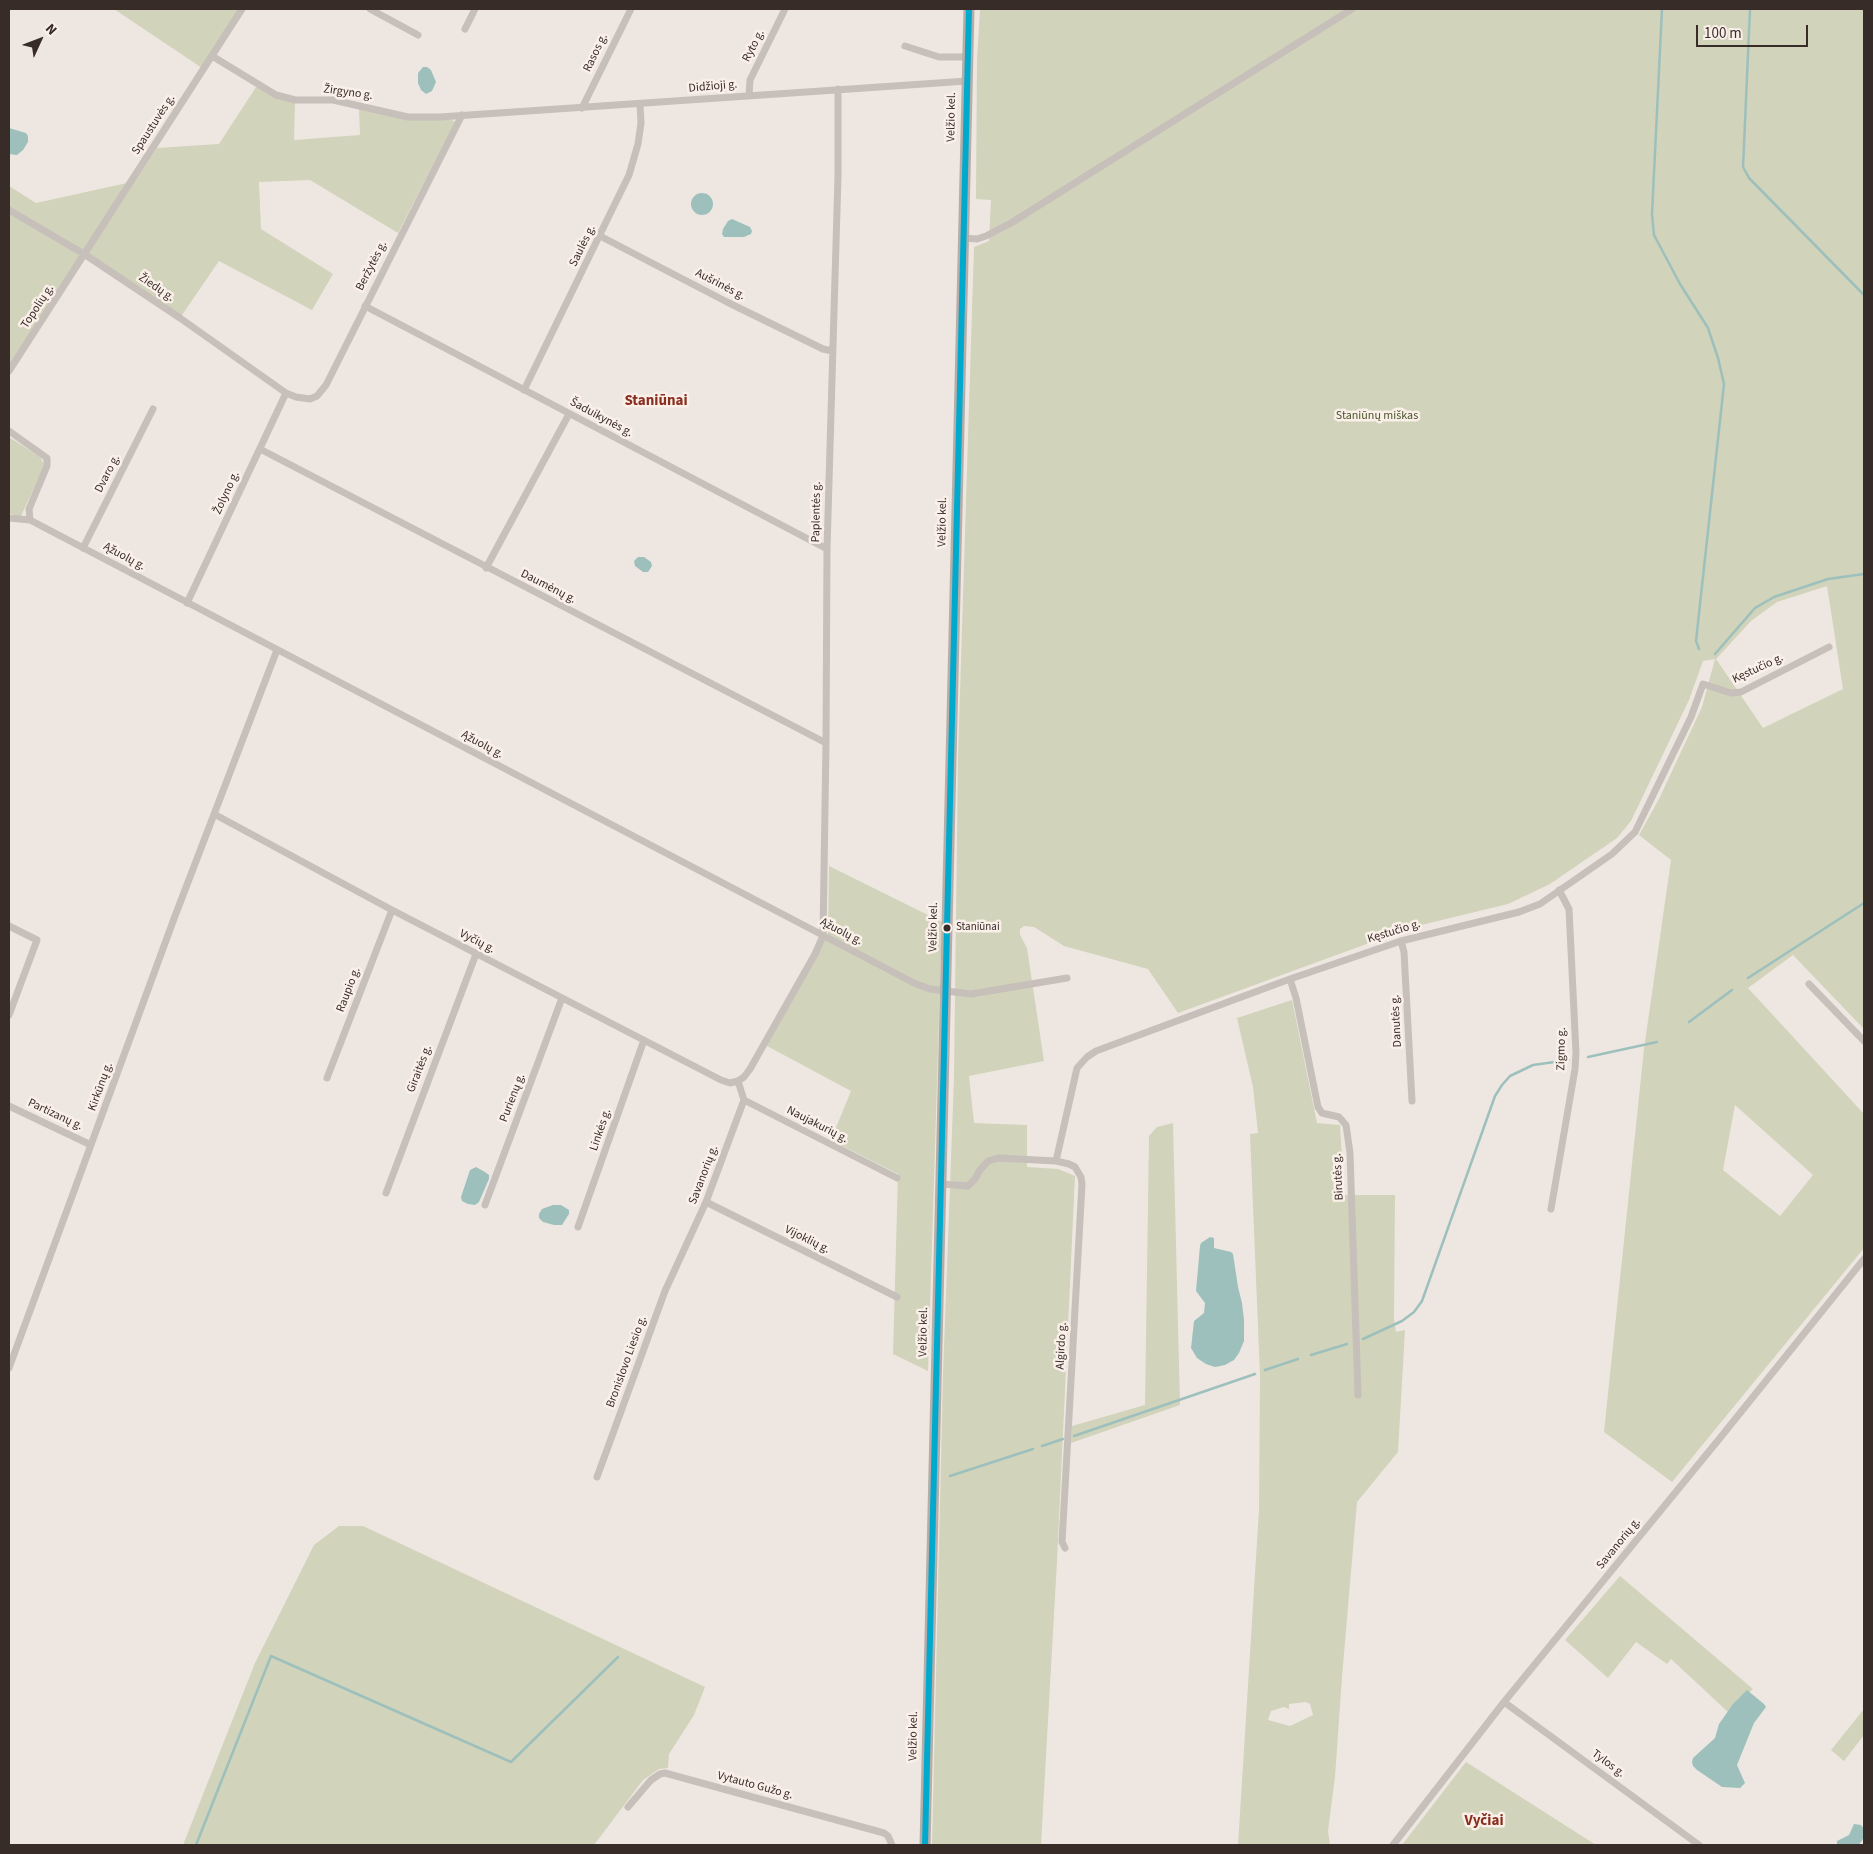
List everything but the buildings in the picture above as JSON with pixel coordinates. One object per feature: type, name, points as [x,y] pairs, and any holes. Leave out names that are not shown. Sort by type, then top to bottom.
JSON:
[{"type":"main road","name":"Velžio kel.","points":[[925,1845],[969,9]]},
{"type":"street","name":"Spaustuvės g.","points":[[84,254],[242,9]]},
{"type":"street","points":[[370,9],[418,34]]},
{"type":"street","points":[[465,29],[475,9]]},
{"type":"street","name":"Rasos g.","points":[[582,108],[631,9]]},
{"type":"street","name":"Ryto g.","points":[[749,95],[750,80],[786,9]]},
{"type":"street","points":[[963,238],[976,239],[986,236],[1019,218],[1352,9]]},
{"type":"street","points":[[905,46],[939,56],[968,57]]},
{"type":"street","name":"Žirgyno g.","points":[[212,56],[284,98],[295,100],[333,100],[408,117],[462,115]]},
{"type":"street","name":"Didžioji g.","points":[[462,115],[967,81]]},
{"type":"street","name":"Paplentės g.","points":[[823,936],[827,548],[838,176],[838,89]]},
{"type":"street","name":"Saulės g.","points":[[524,390],[629,175],[641,123],[640,104]]},
{"type":"street","name":"Beržytės g.","points":[[286,393],[306,400],[317,396],[326,385],[462,115]]},
{"type":"street","name":"Žiedų g.","points":[[9,210],[84,254],[180,318],[286,393]]},
{"type":"street","name":"Aušrinės g.","points":[[600,236],[788,332],[823,349],[832,351]]},
{"type":"street","name":"Topolių g.","points":[[9,371],[84,254]]},
{"type":"street","name":"Šaduikynės g.","points":[[365,306],[827,548]]},
{"type":"street","name":"Žolyno g.","points":[[187,603],[286,393]]},
{"type":"street","name":"Dvaro g.","points":[[83,548],[153,409]]},
{"type":"street","points":[[486,568],[569,414]]},
{"type":"street","points":[[9,431],[47,458],[47,466],[29,509],[30,520]]},
{"type":"street","name":"Daumėnų g.","points":[[260,449],[826,743]]},
{"type":"street","name":"Ąžuolų g.","points":[[9,518],[30,520],[823,936],[930,990],[971,994],[1068,978]]},
{"type":"street","name":"Kęstučio g.","points":[[1056,1161],[1078,1068],[1087,1057],[1096,1051],[1290,979],[1401,941],[1451,927],[1519,912],[1540,904],[1612,854],[1635,832],[1691,717],[1703,684],[1731,693],[1741,692],[1829,647]]},
{"type":"street","points":[[214,814],[277,650]]},
{"type":"street","name":"Vyčių g.","points":[[214,814],[392,910],[721,1080],[730,1083],[738,1082]]},
{"type":"street","name":"Kirkūnų g.","points":[[9,1368],[214,814]]},
{"type":"street","name":"Zigmo g.","points":[[1551,1209],[1576,1053],[1569,909],[1559,890]]},
{"type":"street","name":"Raupio g.","points":[[327,1078],[392,910]]},
{"type":"street","points":[[9,926],[37,940],[9,1015]]},
{"type":"street","points":[[744,1100],[738,1082],[750,1069],[815,954],[823,936]]},
{"type":"street","name":"Danutės g.","points":[[1401,941],[1404,952],[1412,1102]]},
{"type":"street","name":"Giraitės g.","points":[[386,1192],[476,954]]},
{"type":"street","name":"Birutės g.","points":[[1290,979],[1296,998],[1318,1107],[1322,1113],[1338,1117],[1346,1125],[1350,1153],[1358,1395]]},
{"type":"street","points":[[1809,984],[1864,1041]]},
{"type":"street","name":"Purienų g.","points":[[484,1205],[562,998]]},
{"type":"street","name":"Linkės g.","points":[[578,1227],[644,1040]]},
{"type":"street","name":"Naujakurių g.","points":[[744,1100],[897,1178]]},
{"type":"street","name":"Savanorių g.","points":[[682,1255],[706,1202],[744,1100]]},
{"type":"street","name":"Partizanų g.","points":[[9,1106],[91,1145]]},
{"type":"street","points":[[941,1184],[968,1186],[984,1165],[994,1159],[1056,1161]]},
{"type":"street","name":"Algirdo g.","points":[[1056,1161],[1075,1167],[1081,1177],[1082,1184],[1062,1542],[1065,1548]]},
{"type":"street","name":"Vijoklių g.","points":[[706,1202],[898,1297]]},
{"type":"street","name":"Bronislovo Liesio g.","points":[[597,1478],[666,1291],[682,1255]]},
{"type":"street","name":"Savanorių g.","points":[[1393,1845],[1504,1702],[1864,1259]]},
{"type":"street","name":"Tylos g.","points":[[1504,1702],[1699,1845]]},
{"type":"street","name":"Vytauto Gužo g.","points":[[628,1807],[651,1780],[665,1773],[884,1833],[888,1836],[892,1845]]},
{"type":"green space","points":[[114,9],[240,9],[202,68]]},
{"type":"green space","name":"Staniūnų miškas","points":[[980,9],[1864,9],[1864,1029],[1793,955],[1748,988],[1864,1114],[1864,1248],[1672,1482],[1604,1432],[1644,1049],[1671,860],[1639,835],[1659,799],[1702,707],[1715,659],[1703,661],[1689,700],[1631,821],[1617,838],[1550,884],[1508,904],[1413,927],[1178,1013],[1148,969],[1064,946],[1034,927],[1024,926],[1020,929],[1020,935],[1027,948],[1044,1061],[969,1076],[974,1123],[1027,1125],[1027,1167],[1058,1169],[1075,1176],[1057,1561],[1041,1845],[932,1845],[943,1375],[954,1078],[958,756],[974,247],[989,241],[991,200],[976,199],[977,59]],"holes":[[[1827,586],[1843,689],[1763,728],[1716,659],[1751,621],[1777,602]],[[1735,1105],[1813,1175],[1780,1216],[1723,1170]]]},
{"type":"green space","points":[[256,87],[295,103],[294,140],[360,135],[359,108],[452,120],[455,122],[398,233],[310,180],[259,182],[261,229],[333,274],[312,310],[219,261],[180,318],[84,254],[112,217],[157,148],[219,144]]},
{"type":"green space","points":[[127,183],[9,366],[9,186],[36,203]]},
{"type":"green space","points":[[9,437],[40,457],[44,464],[20,518],[9,513]]},
{"type":"green space","points":[[829,866],[942,922],[928,1371],[893,1354],[898,1174],[831,1140],[851,1091],[767,1046],[828,933]]},
{"type":"green space","points":[[1292,1000],[1317,1123],[1340,1125],[1344,1195],[1395,1195],[1394,1319],[1396,1332],[1405,1330],[1398,1452],[1357,1502],[1335,1777],[1328,1831],[1330,1845],[1238,1845],[1259,1510],[1260,1375],[1250,1134],[1258,1133],[1253,1087],[1237,1018]],"holes":[[[1306,1702],[1310,1704],[1313,1715],[1290,1726],[1268,1720],[1271,1711],[1284,1707],[1289,1709],[1289,1704]]]},
{"type":"green space","points":[[1173,1123],[1180,1405],[1071,1443],[1072,1426],[1145,1405],[1149,1136],[1157,1127]]},
{"type":"green space","points":[[339,1526],[363,1526],[705,1687],[694,1715],[669,1754],[668,1768],[659,1769],[643,1780],[594,1845],[183,1845],[255,1663],[314,1545]]},
{"type":"green space","points":[[1620,1576],[1753,1689],[1728,1712],[1671,1659],[1667,1664],[1636,1642],[1608,1678],[1565,1640]]},
{"type":"green space","points":[[1864,1709],[1864,1735],[1844,1761],[1831,1750]]},
{"type":"green space","points":[[1466,1762],[1596,1845],[1402,1845]]},
{"type":"water","points":[[423,67],[431,70],[436,82],[432,91],[426,94],[421,90],[418,83],[418,73]]},
{"type":"water","points":[[9,128],[26,133],[28,136],[28,142],[17,155],[9,154]]},
{"type":"water","points":[[702,193],[712,200],[713,204],[706,214],[702,215],[692,208],[691,204],[698,194]]},
{"type":"water","points":[[732,219],[750,227],[751,234],[744,237],[724,237],[722,234],[723,229],[728,221]]},
{"type":"water","points":[[638,557],[644,557],[651,562],[652,566],[648,572],[643,572],[635,566],[634,561]]},
{"type":"water","points":[[476,1167],[489,1175],[489,1179],[479,1202],[475,1205],[462,1201],[461,1197],[470,1170]]},
{"type":"water","points":[[553,1205],[561,1205],[569,1210],[569,1214],[562,1225],[543,1222],[539,1218],[542,1209]]},
{"type":"water","points":[[1210,1237],[1214,1238],[1214,1248],[1233,1254],[1244,1320],[1244,1341],[1239,1353],[1234,1360],[1225,1365],[1215,1367],[1197,1358],[1191,1348],[1194,1321],[1204,1313],[1205,1303],[1196,1291],[1200,1246],[1201,1243]]},
{"type":"water","points":[[1747,1690],[1766,1707],[1754,1723],[1737,1765],[1745,1783],[1740,1788],[1722,1787],[1693,1766],[1693,1758],[1715,1738],[1719,1724],[1733,1704]]},
{"type":"water","points":[[1854,1824],[1861,1825],[1864,1829],[1864,1837],[1861,1842],[1858,1845],[1837,1845],[1837,1841],[1849,1835]]},
{"type":"waterway","points":[[1662,9],[1652,214],[1654,235],[1680,284],[1708,328],[1724,384],[1696,641],[1699,649]]},
{"type":"waterway","points":[[1750,9],[1743,167],[1749,178],[1864,295]]},
{"type":"waterway","points":[[1715,654],[1755,608],[1774,597],[1828,579],[1864,574]]},
{"type":"waterway","points":[[1748,978],[1864,903]]},
{"type":"waterway","points":[[1689,1022],[1732,990]]},
{"type":"waterway","points":[[1588,1057],[1657,1042]]},
{"type":"waterway","points":[[1363,1339],[1402,1321],[1414,1312],[1422,1301],[1495,1096],[1502,1085],[1510,1076],[1533,1065],[1569,1060]]},
{"type":"waterway","points":[[1311,1355],[1347,1344]]},
{"type":"waterway","points":[[1265,1370],[1298,1359]]},
{"type":"waterway","points":[[1074,1436],[1255,1374]]},
{"type":"waterway","points":[[1042,1446],[1063,1439]]},
{"type":"waterway","points":[[950,1476],[1033,1449]]},
{"type":"waterway","points":[[196,1845],[271,1656],[511,1762],[618,1657]]},
{"type":"transit line","points":[[925,1845],[969,9]]},
{"type":"place","name":"Staniūnai","points":[[947,928]]},
{"type":"district","name":"Staniūnai","points":[[656,402]]},
{"type":"district","name":"Vyčiai","points":[[1484,1822]]}]
